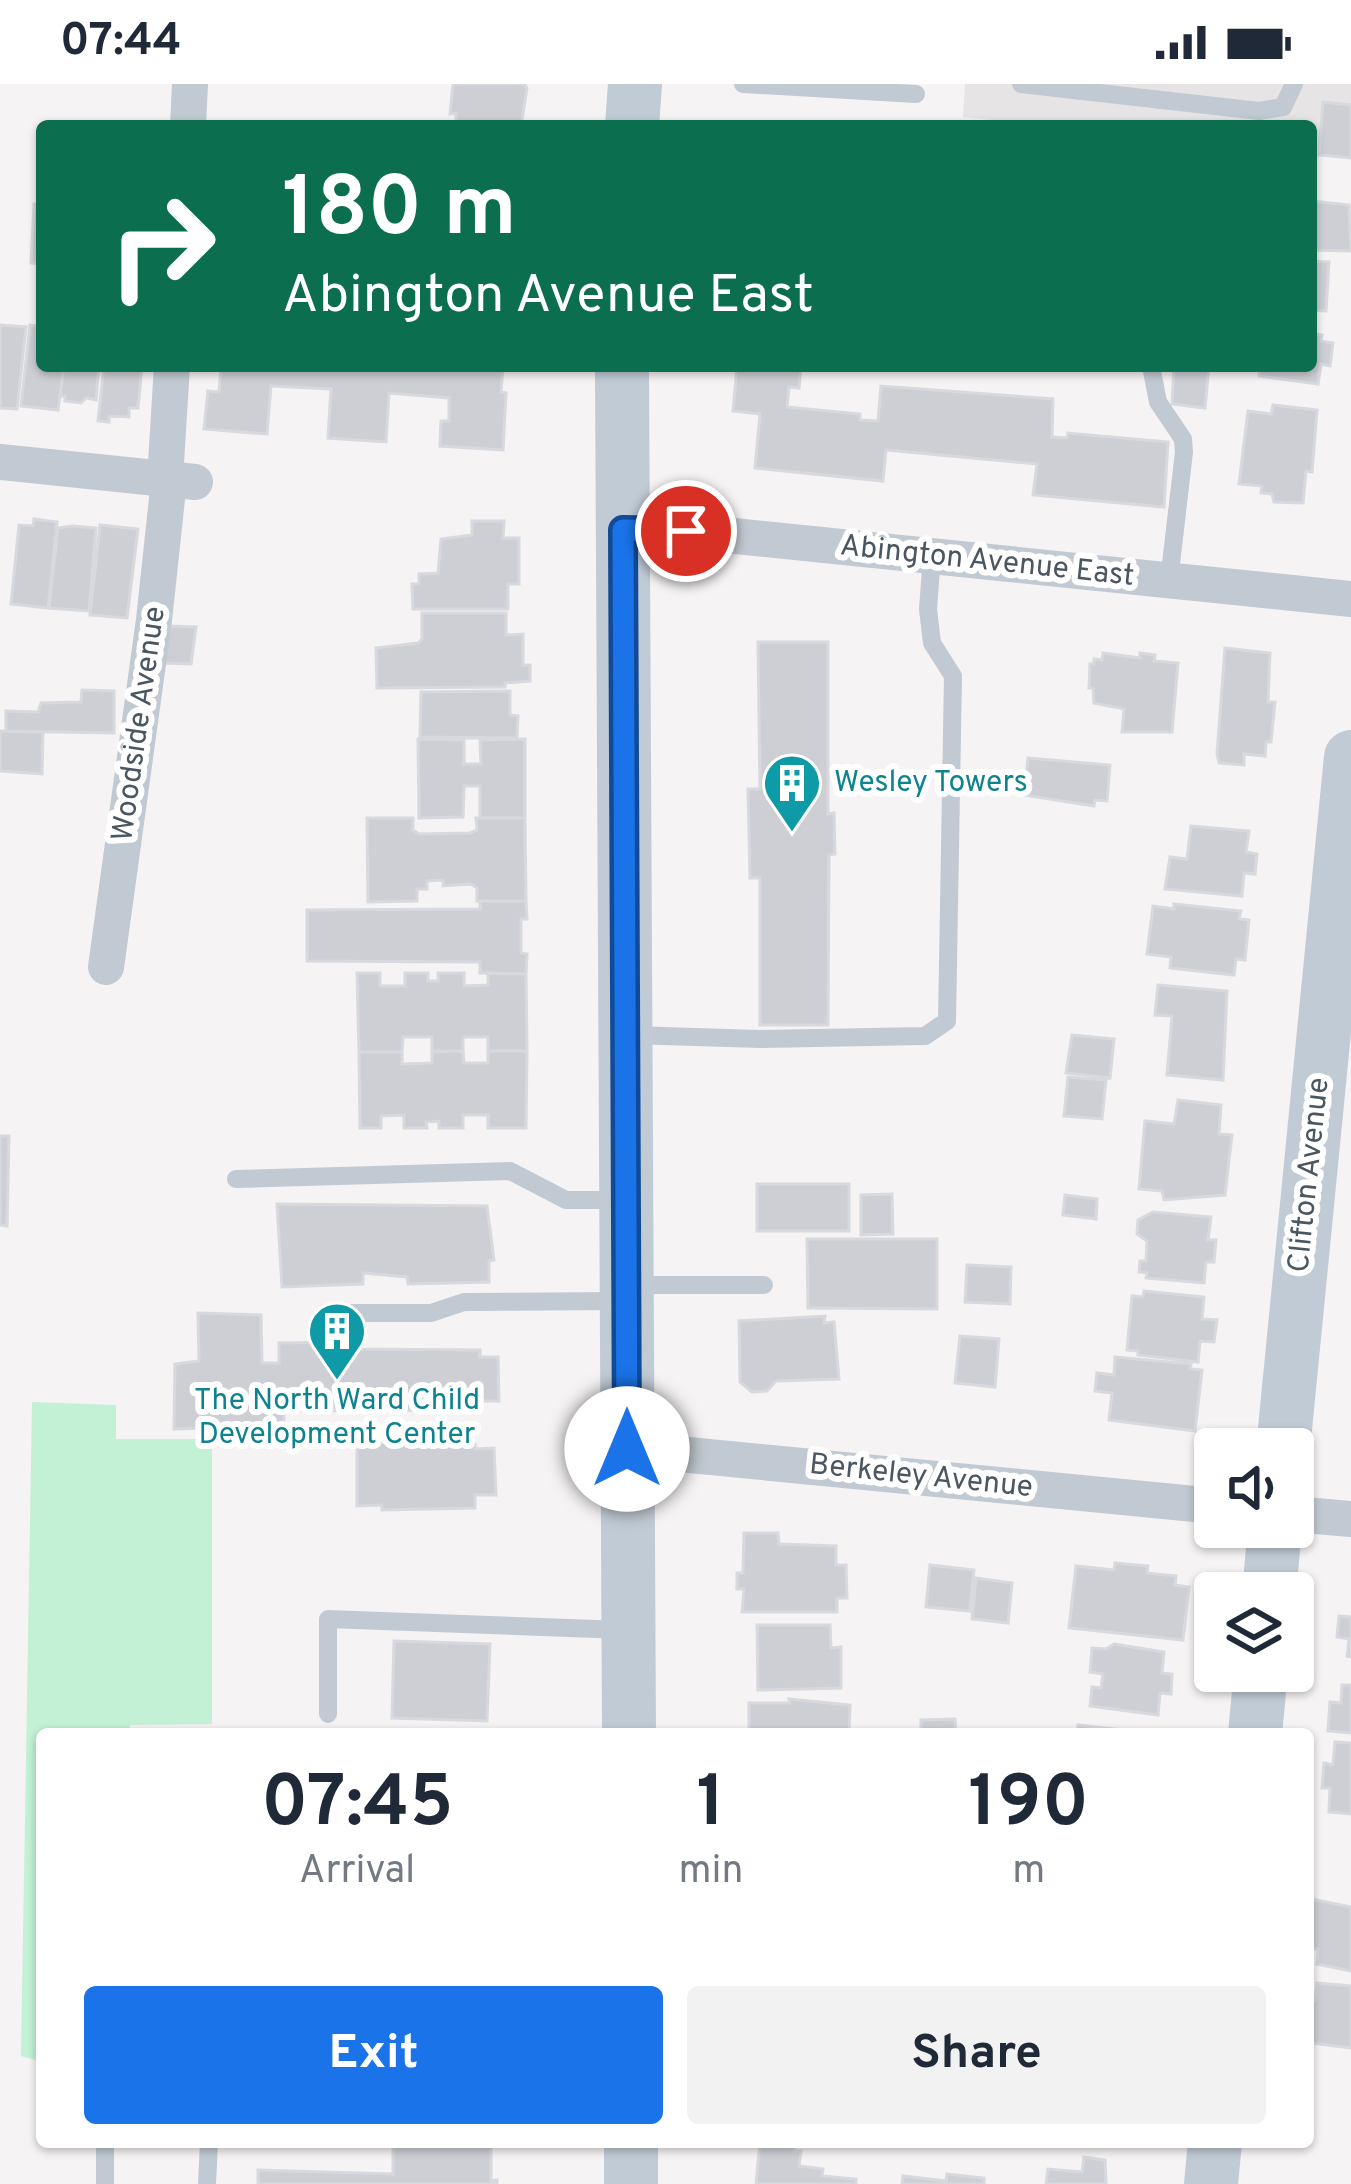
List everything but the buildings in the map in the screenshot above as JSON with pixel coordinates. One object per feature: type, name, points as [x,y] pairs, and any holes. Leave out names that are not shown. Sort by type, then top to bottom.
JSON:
[{"type":"main road","points":[[632,120],[635,84]]},
{"type":"main road","points":[[622,372],[629,1728]]},
{"type":"main road","name":"Clifton Avenue","points":[[1285,1428],[1351,757]]},
{"type":"main road","points":[[1256,1728],[1260,1692]]},
{"type":"main road","points":[[631,2148],[631,2184]]},
{"type":"main road","points":[[1211,2184],[1215,2148]]},
{"type":"street","points":[[188,120],[190,84]]},
{"type":"street","name":"Woodside Avenue","points":[[106,967],[176,480],[172,372]]},
{"type":"street","points":[[0,462],[176,480]]},
{"type":"street","name":"Abington Avenue East","points":[[623,530],[686,531],[1351,599]]},
{"type":"street","name":"Berkeley Avenue","points":[[627,1449],[1194,1504]]},
{"type":"street","points":[[1314,1516],[1351,1520]]},
{"type":"lane","points":[[743,84],[916,94]]},
{"type":"lane","points":[[1021,84],[1259,111],[1283,107],[1294,84]]},
{"type":"lane","points":[[1152,372],[1158,402],[1183,439],[1169,580]]},
{"type":"lane","points":[[625,1035],[925,1036],[947,1022],[953,676],[932,643],[928,609],[932,556]]},
{"type":"lane","points":[[236,1180],[510,1171],[566,1200],[625,1200]]},
{"type":"lane","points":[[352,1313],[431,1313],[464,1302],[764,1285]]},
{"type":"lane","points":[[328,1714],[328,1619],[628,1630]]},
{"type":"lane","points":[[105,2148],[105,2184]]},
{"type":"lane","points":[[207,2184],[209,2148]]},
{"type":"shaded area","points":[[965,84],[1351,84],[1351,156],[1317,153],[1317,120],[963,117]]},
{"type":"green space","points":[[32,1402],[116,1405],[116,1439],[212,1439],[212,1724],[36,1728],[36,2060],[21,2056]]},
{"type":"place","name":"Wesley Towers","points":[[792,834]]},
{"type":"place","name":"The North Ward Child Development Center","points":[[337,1382]]},
{"type":"route","points":[[627,1449],[623,530],[686,531]]}]
